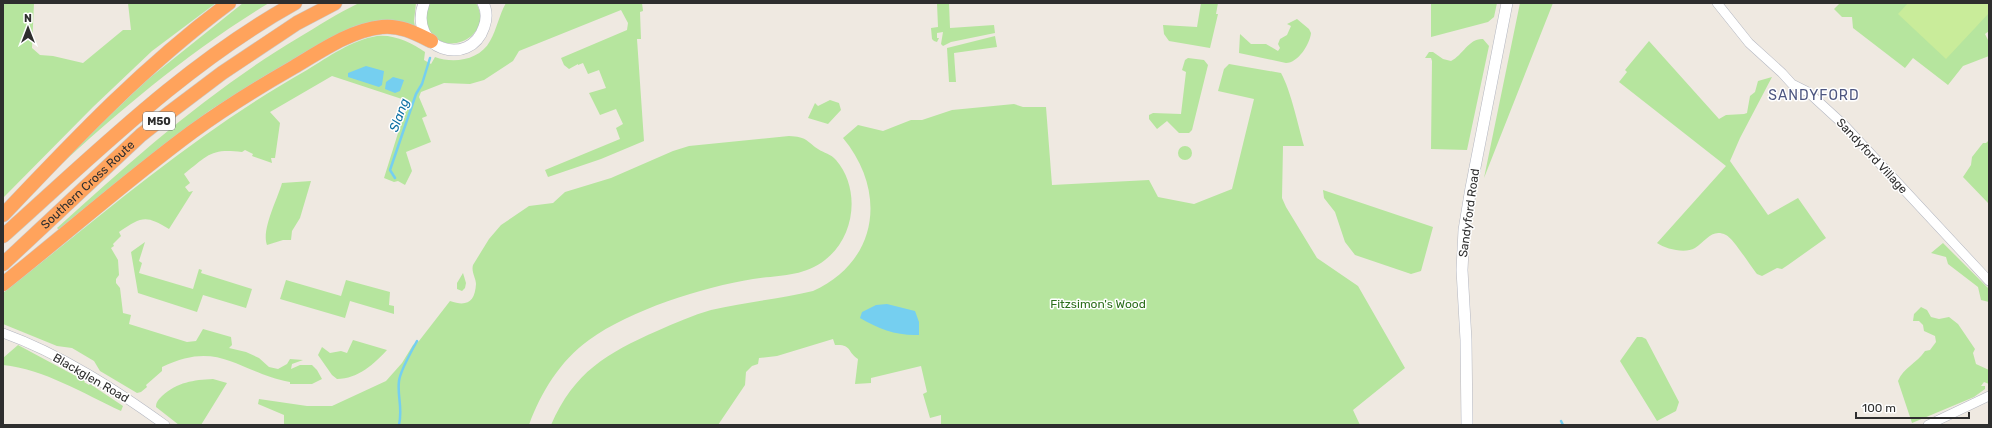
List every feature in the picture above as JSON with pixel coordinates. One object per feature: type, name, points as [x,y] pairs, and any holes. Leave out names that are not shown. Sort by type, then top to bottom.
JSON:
[{"type":"highway","points":[[3,215],[112,101],[172,47],[228,3]]},
{"type":"highway","name":"Southern Cross Route","points":[[3,236],[136,116],[185,75],[264,20],[295,3]]},
{"type":"highway","name":"Southern Cross Route","points":[[3,264],[142,135],[169,113],[222,73],[297,23],[335,3]]},
{"type":"highway","points":[[3,284],[192,132],[254,90],[304,61],[358,32],[378,28],[403,29],[431,41]]},
{"type":"main road","points":[[424,3],[421,12],[421,25],[424,35],[441,48],[450,50],[468,47],[482,34],[486,21],[487,6]]},
{"type":"main road","name":"Sandyford Road","points":[[1467,425],[1466,340],[1462,270],[1464,230],[1468,201],[1507,3]]},
{"type":"street","name":"Sandyford Village","points":[[1717,3],[1749,43],[1792,84],[1808,92],[1841,122],[1989,281]]},
{"type":"street","name":"Blackglen Road","points":[[3,333],[15,337],[66,362],[103,383],[165,425]]},
{"type":"street","points":[[1928,425],[1989,396]]},
{"type":"green space","points":[[3,3],[34,3],[32,48],[40,55],[53,56],[83,63],[123,30],[131,30],[128,3],[216,3],[152,51],[93,107],[3,198]]},
{"type":"green space","points":[[243,3],[269,3],[240,21],[184,60],[105,125],[55,170],[71,152],[147,80]]},
{"type":"green space","points":[[359,3],[416,3],[414,21],[415,27],[384,21],[362,24],[353,27],[263,77],[209,111],[59,230],[57,228],[143,152],[233,80],[328,20]]},
{"type":"green space","points":[[430,3],[476,3],[480,15],[479,26],[473,34],[464,40],[454,43],[444,42],[435,37],[428,27],[426,15]]},
{"type":"green space","points":[[506,3],[642,3],[643,11],[640,12],[641,39],[637,39],[644,141],[601,159],[548,177],[545,170],[620,139],[616,128],[623,124],[616,109],[600,115],[589,93],[606,88],[599,70],[588,74],[583,63],[569,69],[564,65],[561,58],[627,30],[628,23],[621,10],[519,51],[513,61],[484,80],[470,84],[444,83],[421,92],[419,97],[427,116],[422,118],[431,142],[406,152],[412,171],[405,185],[398,181],[394,182],[384,178],[408,101],[332,76],[270,112],[280,123],[275,158],[271,158],[272,163],[252,156],[253,154],[245,150],[242,152],[223,151],[210,154],[184,174],[190,183],[185,187],[189,192],[193,191],[169,229],[155,221],[144,219],[139,220],[119,232],[121,236],[111,248],[118,260],[119,275],[116,279],[116,283],[120,288],[123,313],[131,315],[129,324],[187,342],[196,341],[203,329],[231,337],[232,345],[229,348],[246,352],[259,358],[269,367],[278,369],[287,364],[290,359],[303,360],[292,364],[291,369],[300,365],[312,365],[322,379],[312,384],[290,384],[290,382],[256,372],[228,360],[199,356],[182,359],[162,367],[162,371],[146,385],[147,387],[141,392],[137,393],[100,371],[94,361],[72,348],[57,346],[3,324],[3,293],[189,147],[266,94],[349,45],[377,36],[390,36],[414,45],[425,52],[424,60],[431,64],[435,57],[450,60],[466,59],[480,52],[486,47]]},
{"type":"green space","points":[[937,3],[949,3],[950,28],[994,25],[995,33],[951,42],[943,46],[941,44],[943,32],[937,33],[937,38],[939,38],[937,42],[932,39],[931,28],[938,27]]},
{"type":"green space","points":[[1201,3],[1218,3],[1216,14],[1218,14],[1210,48],[1169,41],[1164,34],[1163,25],[1197,27]]},
{"type":"green space","points":[[1431,3],[1497,3],[1494,17],[1488,22],[1431,37]]},
{"type":"green space","points":[[1520,3],[1553,3],[1484,178]]},
{"type":"green space","points":[[1840,3],[1989,3],[1989,31],[1985,34],[1989,42],[1989,56],[1963,66],[1948,85],[1913,58],[1905,68],[1853,28],[1852,17],[1842,17],[1834,9]]},
{"type":"green space","points":[[1908,3],[1989,3],[1989,13],[1946,59],[1898,14]]},
{"type":"green space","points":[[1297,19],[1309,29],[1311,33],[1306,47],[1295,60],[1286,63],[1239,53],[1240,34],[1251,44],[1266,44],[1278,51],[1280,48],[1278,44],[1280,39],[1287,35],[1291,26],[1287,24]]},
{"type":"green space","points":[[995,36],[997,47],[954,53],[956,82],[949,82],[947,48]]},
{"type":"green space","points":[[1483,39],[1489,46],[1467,150],[1431,149],[1432,61],[1431,58],[1425,58],[1429,52],[1433,52],[1443,59],[1451,61],[1474,41]]},
{"type":"green space","points":[[1649,41],[1719,119],[1726,115],[1747,113],[1750,96],[1755,92],[1758,81],[1772,77],[1740,138],[1730,161],[1768,215],[1798,198],[1826,238],[1782,269],[1777,268],[1762,276],[1757,274],[1729,237],[1721,233],[1709,236],[1695,248],[1686,251],[1670,249],[1657,243],[1726,166],[1619,82],[1627,72],[1625,70]]},
{"type":"green space","points":[[1188,58],[1204,60],[1208,65],[1192,130],[1189,133],[1179,133],[1167,121],[1157,129],[1149,119],[1149,115],[1153,113],[1181,114],[1186,72],[1182,70],[1185,60]]},
{"type":"green space","name":"Fitzsimon's Wood","points":[[1229,64],[1281,73],[1291,98],[1304,146],[1283,146],[1282,198],[1317,258],[1358,286],[1405,368],[1353,410],[1360,425],[941,425],[941,415],[930,418],[923,394],[927,392],[921,366],[871,378],[871,383],[855,384],[858,359],[847,347],[835,345],[833,339],[777,356],[759,358],[758,364],[752,366],[746,372],[745,385],[718,425],[551,425],[570,391],[581,378],[608,356],[639,339],[677,322],[711,310],[813,291],[835,278],[852,262],[863,243],[869,223],[870,202],[866,180],[857,159],[843,138],[858,125],[883,131],[911,120],[922,120],[952,110],[1014,104],[1023,107],[1046,107],[1052,185],[1149,180],[1158,197],[1194,204],[1232,189],[1254,99],[1218,91],[1224,69]]},
{"type":"green space","points":[[830,100],[839,103],[841,110],[828,124],[808,118],[815,103],[818,106]]},
{"type":"green space","points":[[789,136],[803,138],[818,149],[832,156],[844,172],[849,185],[851,212],[843,239],[835,250],[817,266],[808,270],[733,283],[690,294],[646,310],[606,329],[579,348],[560,367],[539,401],[529,425],[284,425],[284,415],[258,404],[259,399],[307,406],[332,406],[386,381],[402,363],[413,345],[419,341],[450,301],[465,303],[472,299],[476,284],[473,265],[489,239],[501,225],[529,206],[553,203],[565,192],[611,178],[673,151],[689,146]]},
{"type":"green space","points":[[1989,140],[1988,203],[1963,177],[1971,165],[1972,157],[1983,143],[1986,143]]},
{"type":"green space","points":[[1185,146],[1190,148],[1192,153],[1190,158],[1185,160],[1180,158],[1178,153],[1180,148]]},
{"type":"green space","points":[[311,181],[300,218],[292,231],[291,240],[283,240],[267,245],[266,231],[282,183]]},
{"type":"green space","points":[[1323,190],[1433,227],[1421,271],[1411,274],[1355,255],[1345,242],[1335,212],[1324,198]]},
{"type":"green space","points":[[145,242],[139,261],[142,263],[139,273],[193,289],[199,269],[202,270],[201,273],[252,289],[246,308],[203,295],[197,312],[138,293],[131,252]]},
{"type":"green space","points":[[1943,243],[1989,289],[1989,302],[1981,300],[1978,287],[1948,264],[1946,257],[1931,253]]},
{"type":"green space","points":[[463,273],[466,283],[465,288],[462,291],[457,289],[457,283]]},
{"type":"green space","points":[[286,280],[341,296],[346,280],[390,292],[389,305],[394,306],[394,314],[350,301],[345,318],[280,299]]},
{"type":"green space","points":[[1921,307],[1927,310],[1931,317],[1939,319],[1949,317],[1958,324],[1975,349],[1973,353],[1976,364],[1989,370],[1989,384],[1984,382],[1981,386],[1985,386],[1985,389],[1974,397],[1912,423],[1898,381],[1900,376],[1925,351],[1930,350],[1936,342],[1935,336],[1924,331],[1923,325],[1919,321],[1913,321],[1914,314]]},
{"type":"green space","points":[[1637,337],[1646,339],[1679,402],[1676,411],[1657,421],[1620,361]]},
{"type":"green space","points":[[353,340],[387,350],[371,365],[359,373],[337,379],[332,375],[318,355],[322,347],[330,353],[341,351],[347,353]]},
{"type":"green space","points":[[18,345],[85,381],[84,382],[89,385],[90,384],[123,406],[121,411],[64,383],[34,371],[3,365],[3,358]]},
{"type":"green space","points":[[213,379],[227,383],[201,425],[179,425],[156,407],[157,402],[162,396],[180,385],[192,381]]},
{"type":"water","points":[[366,66],[384,71],[382,85],[379,87],[348,77],[348,73]]},
{"type":"water","points":[[393,77],[404,80],[400,91],[395,93],[385,89],[386,82]]},
{"type":"water","points":[[887,304],[915,311],[919,322],[919,335],[888,331],[860,318],[862,312],[876,305]]},
{"type":"waterway","name":"Slang","points":[[395,178],[390,170],[416,94],[422,84],[430,58]]},
{"type":"waterway","name":"Slang","points":[[399,425],[399,381],[409,355],[417,341]]},
{"type":"waterway","points":[[1561,421],[1563,425]]},
{"type":"district","name":"SANDYFORD","points":[[1814,95]]}]
